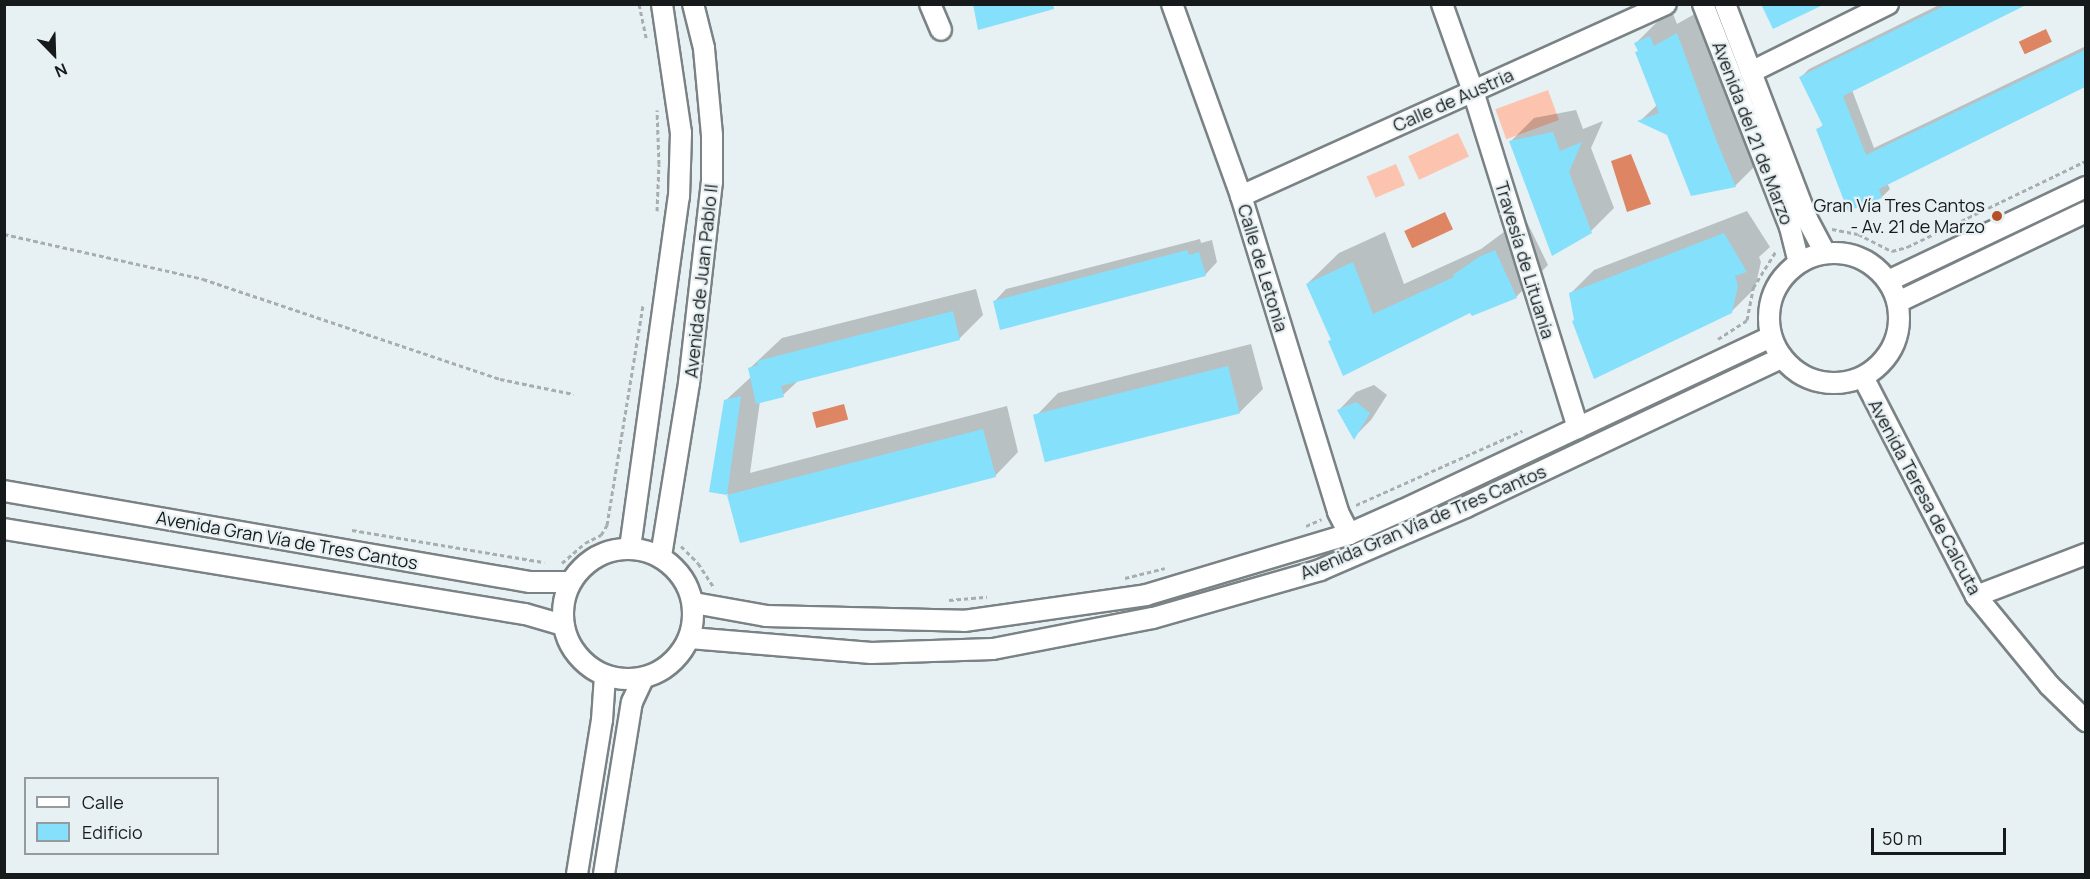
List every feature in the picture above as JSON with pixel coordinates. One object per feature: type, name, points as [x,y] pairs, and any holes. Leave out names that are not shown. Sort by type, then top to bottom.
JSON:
[{"type":"street","name":"Avenida de Juan Pablo II","points":[[630,548],[679,197],[681,133],[662,4]]},
{"type":"street","name":"Avenida de Juan Pablo II","points":[[661,556],[689,382],[712,182],[712,135],[704,48],[693,4]]},
{"type":"street","points":[[930,4],[941,30]]},
{"type":"street","name":"Calle de Letonia","points":[[1172,4],[1241,196],[1338,512],[1349,534]]},
{"type":"street","name":"Travesía de Lituania","points":[[1442,4],[1473,91],[1578,428]]},
{"type":"street","name":"Calle de Austria","points":[[1241,196],[1666,4]]},
{"type":"street","name":"Avenida del 21 de Marzo","points":[[1703,4],[1799,223],[1825,253]]},
{"type":"street","name":"Avenida del 21 de Marzo","points":[[1725,4],[1751,72],[1799,223],[1799,262]]},
{"type":"street","points":[[1751,72],[1888,4]]},
{"type":"street","points":[[1888,281],[2085,187]]},
{"type":"street","points":[[1898,302],[2085,213]]},
{"type":"street","points":[[1825,253],[1843,253],[1861,258],[1876,268],[1888,281],[1898,302],[1899,324],[1894,346],[1881,364],[1863,377],[1841,384],[1818,383],[1798,374],[1781,358],[1770,336],[1768,316],[1772,295],[1783,276],[1799,262],[1825,253]]},
{"type":"street","name":"Avenida Gran Vía de Tres Cantos","points":[[694,603],[766,615],[964,621],[1146,595],[1349,534],[1770,336]]},
{"type":"street","name":"Avenida Gran Vía de Tres Cantos","points":[[690,638],[871,653],[993,649],[1153,618],[1320,570],[1466,507],[1781,358]]},
{"type":"street","name":"Avenida Teresa de Calcuta","points":[[1863,377],[1976,597],[2049,685],[2085,721]]},
{"type":"street","name":"Avenida Gran Vía de Tres Cantos","points":[[4,491],[530,582],[570,582]]},
{"type":"street","name":"Avenida Gran Vía de Tres Cantos","points":[[4,528],[525,614],[563,625]]},
{"type":"street","points":[[630,548],[661,556],[679,571],[694,603],[694,620],[690,638],[670,665],[643,678],[621,680],[605,676],[583,663],[569,644],[563,625],[562,608],[570,582],[585,563],[630,548]]},
{"type":"street","points":[[1976,597],[2085,554]]},
{"type":"street","points":[[577,874],[602,720],[605,676]]},
{"type":"street","points":[[604,874],[632,702],[643,678]]},
{"type":"path","points":[[639,4],[648,49]]},
{"type":"path","points":[[656,100],[659,164],[656,218]]},
{"type":"path","points":[[1715,341],[1747,320],[1753,288],[1776,252],[1777,233],[1820,214],[1830,229],[1858,234],[1892,250],[1899,249],[2085,161]]},
{"type":"path","points":[[4,234],[204,279],[500,379],[573,394]]},
{"type":"path","points":[[559,564],[572,556],[585,543],[601,535],[607,525],[644,301]]},
{"type":"path","points":[[1295,530],[1530,428]]},
{"type":"path","points":[[612,496],[637,500]]},
{"type":"path","points":[[346,530],[547,562]]},
{"type":"path","points":[[677,540],[698,563],[717,592]]},
{"type":"path","points":[[1124,578],[1169,567]]},
{"type":"path","points":[[942,601],[998,596]]},
{"type":"shaded area","points":[[2046,29],[2052,42],[2025,54],[2019,42]]},
{"type":"shaded area","points":[[1548,90],[1559,120],[1506,139],[1495,109]]},
{"type":"shaded area","points":[[1458,133],[1469,157],[1419,180],[1408,156]]},
{"type":"shaded area","points":[[1631,154],[1651,204],[1627,212],[1611,161]]},
{"type":"shaded area","points":[[1396,164],[1405,185],[1376,198],[1367,177]]},
{"type":"shaded area","points":[[1445,212],[1453,229],[1412,248],[1404,231]]},
{"type":"shaded area","points":[[844,404],[848,419],[816,428],[812,413]]},
{"type":"building","points":[[973,4],[1053,4],[1054,9],[978,30]]},
{"type":"building","points":[[1761,4],[1825,4],[1773,29]]},
{"type":"building","points":[[1948,4],[2028,4],[1843,96],[1866,155],[2085,50],[2085,87],[1879,189],[1882,198],[1848,211],[1816,129],[1823,126],[1799,77]]},
{"type":"building","points":[[1677,33],[1736,187],[1691,196],[1667,135],[1637,121],[1659,113],[1635,52],[1638,51],[1634,43],[1650,36],[1654,46]]},
{"type":"building","points":[[1553,132],[1560,151],[1582,142],[1569,172],[1592,233],[1552,256],[1509,141]]},
{"type":"building","points":[[1724,233],[1747,272],[1735,276],[1738,286],[1732,313],[1594,379],[1572,321],[1574,320],[1569,293]]},
{"type":"building","points":[[1187,250],[1189,255],[1199,252],[1206,276],[1000,330],[993,301]]},
{"type":"building","points":[[1495,250],[1517,298],[1472,316],[1470,313],[1343,376],[1328,341],[1331,340],[1306,284],[1353,262],[1373,314],[1454,277],[1453,275],[1479,257]]},
{"type":"building","points":[[953,311],[960,340],[781,386],[784,397],[756,404],[748,368],[758,365],[757,361]]},
{"type":"building","points":[[1228,366],[1240,414],[1045,462],[1033,415]]},
{"type":"building","points":[[741,396],[727,495],[709,492],[724,400]]},
{"type":"building","points":[[1356,402],[1370,413],[1354,440],[1337,410]]},
{"type":"building","points":[[983,429],[996,477],[740,543],[727,495]]},
{"type":"place","name":"Gran Vía Tres Cantos - Av. 21 de Marzo","points":[[1997,216]]}]
